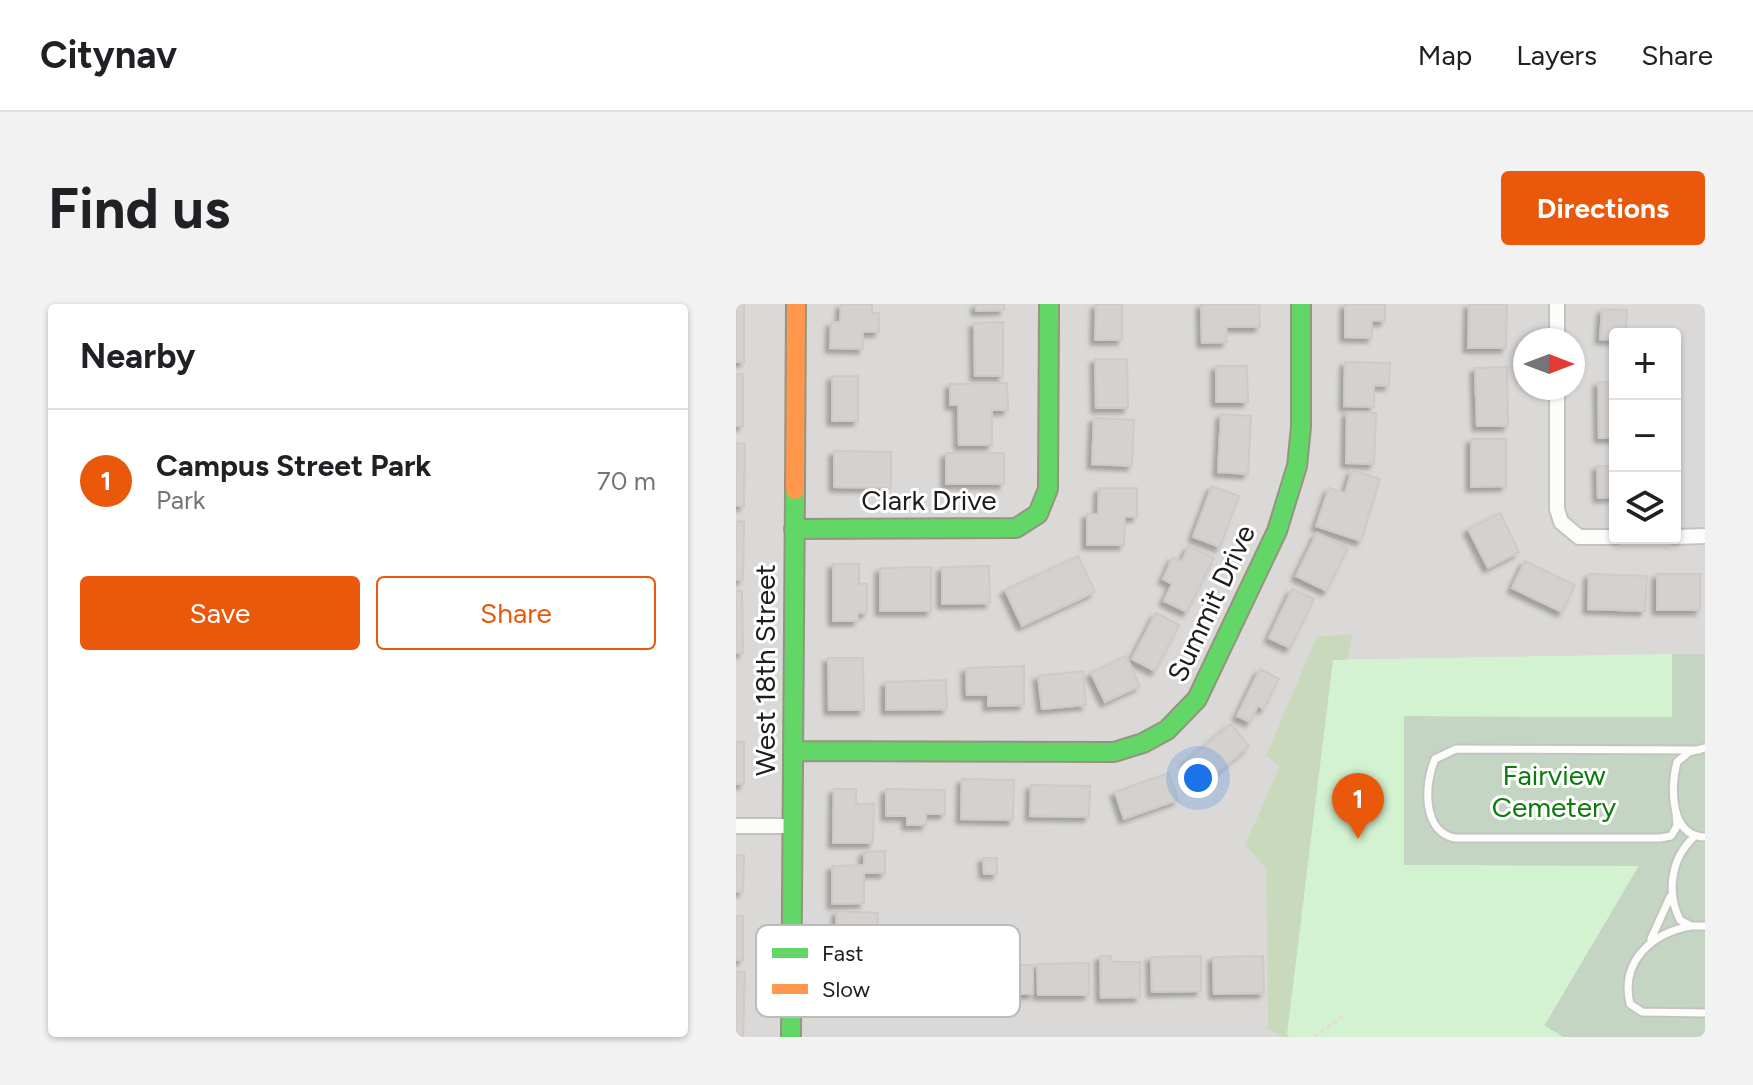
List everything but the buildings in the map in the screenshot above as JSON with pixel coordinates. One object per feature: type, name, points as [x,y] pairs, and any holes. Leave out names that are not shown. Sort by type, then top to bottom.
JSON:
[{"type":"street","name":"West 18th Street","points":[[792,925],[796,304]]},
{"type":"street","name":"Clark Drive","points":[[794,529],[1016,528],[1032,521],[1047,501],[1048,489],[1049,304]]},
{"type":"street","name":"Summit Drive","points":[[793,751],[1114,752],[1152,741],[1172,728],[1191,710],[1205,686],[1287,502],[1297,466],[1301,427],[1301,304]]},
{"type":"street","points":[[1557,304],[1557,328]]},
{"type":"street","points":[[1557,400],[1557,509],[1561,522],[1579,537],[1609,537]]},
{"type":"street","points":[[1681,537],[1705,536]]},
{"type":"street","points":[[736,826],[792,826]]},
{"type":"street","name":"West 18th Street","points":[[791,1017],[791,1037]]},
{"type":"lane","points":[[1702,749],[1456,749],[1435,759],[1430,769],[1429,810],[1437,831],[1455,838],[1650,839],[1671,836],[1683,842],[1671,895],[1627,982],[1630,1004],[1642,1012],[1705,1013]]},
{"type":"lane","points":[[1657,749],[1674,759],[1676,767],[1677,826],[1671,836]]},
{"type":"lane","points":[[1676,767],[1689,752],[1702,749]]},
{"type":"lane","points":[[1676,813],[1683,829],[1694,837],[1705,837]]},
{"type":"lane","points":[[1682,848],[1694,837]]},
{"type":"lane","points":[[1671,895],[1680,920],[1691,926]]},
{"type":"lane","points":[[1651,939],[1671,930],[1705,926]]},
{"type":"path","points":[[1314,1037],[1345,1014]]},
{"type":"shaded area","points":[[736,304],[1705,304],[1705,654],[1334,660],[1300,682],[1274,737],[1322,757],[1289,1037],[736,1037]]},
{"type":"green space","points":[[1352,635],[1315,811],[1314,1037],[1283,1037],[1268,1029],[1266,868],[1245,845],[1280,766],[1266,756],[1317,636]]},
{"type":"green space","name":"Fairview Cemetery","points":[[1672,654],[1705,654],[1705,1037],[1563,1037],[1544,1026],[1638,867],[1403,865],[1404,716],[1672,717]]},
{"type":"green space","points":[[1672,654],[1672,717],[1404,716],[1404,865],[1638,866],[1544,1025],[1563,1037],[1289,1037],[1333,660]]},
{"type":"traffic: fast","points":[[794,529],[1016,528],[1038,514],[1048,489],[1049,304]]},
{"type":"traffic: fast","points":[[793,751],[1114,752],[1143,743],[1167,730],[1197,699],[1277,531],[1297,466],[1301,427],[1301,304]]},
{"type":"traffic: fast","points":[[792,925],[795,490]]},
{"type":"traffic: fast","points":[[791,1017],[791,1037]]},
{"type":"traffic: slow","points":[[795,490],[796,304]]},
{"type":"place","name":"Campus Street Park","points":[[1358,839]]}]
